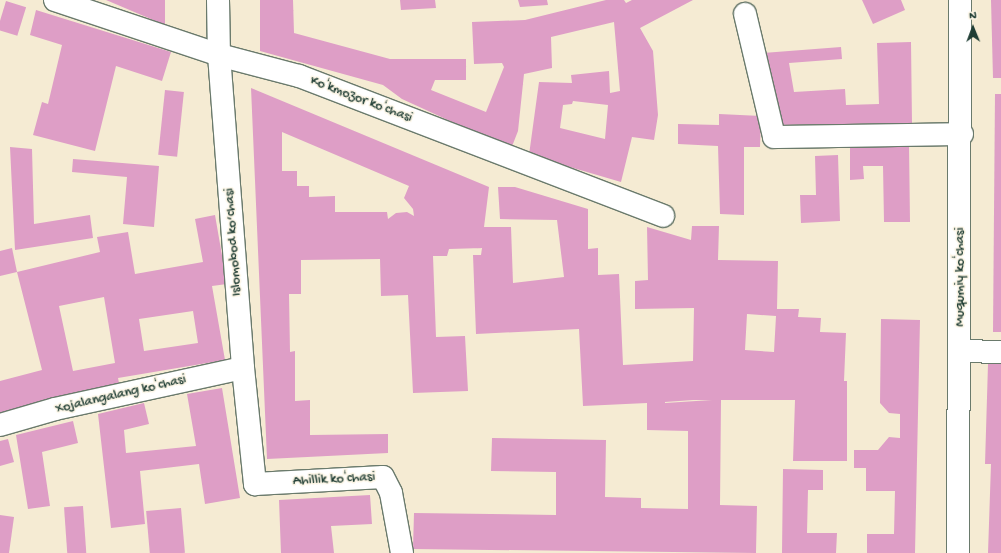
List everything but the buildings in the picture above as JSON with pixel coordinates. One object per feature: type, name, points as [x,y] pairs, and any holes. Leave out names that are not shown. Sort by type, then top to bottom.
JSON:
[{"type":"street","name":"Koʻkmozor koʻchasi","points":[[55,0],[219,55],[298,76],[662,216]]},
{"type":"street","name":"Islomobod ko‘chasi","points":[[218,0],[219,55],[243,368],[254,484]]},
{"type":"street","name":"Muqumiy koʻchasi","points":[[958,553],[962,134],[960,0]]},
{"type":"street","points":[[745,14],[774,137],[962,134]]},
{"type":"street","points":[[961,351],[1001,352]]},
{"type":"street","name":"Xojalangalang koʻchasi","points":[[0,425],[55,409],[243,368]]},
{"type":"street","name":"Ahillik koʻchasi","points":[[254,484],[383,477],[391,493],[402,553]]}]
